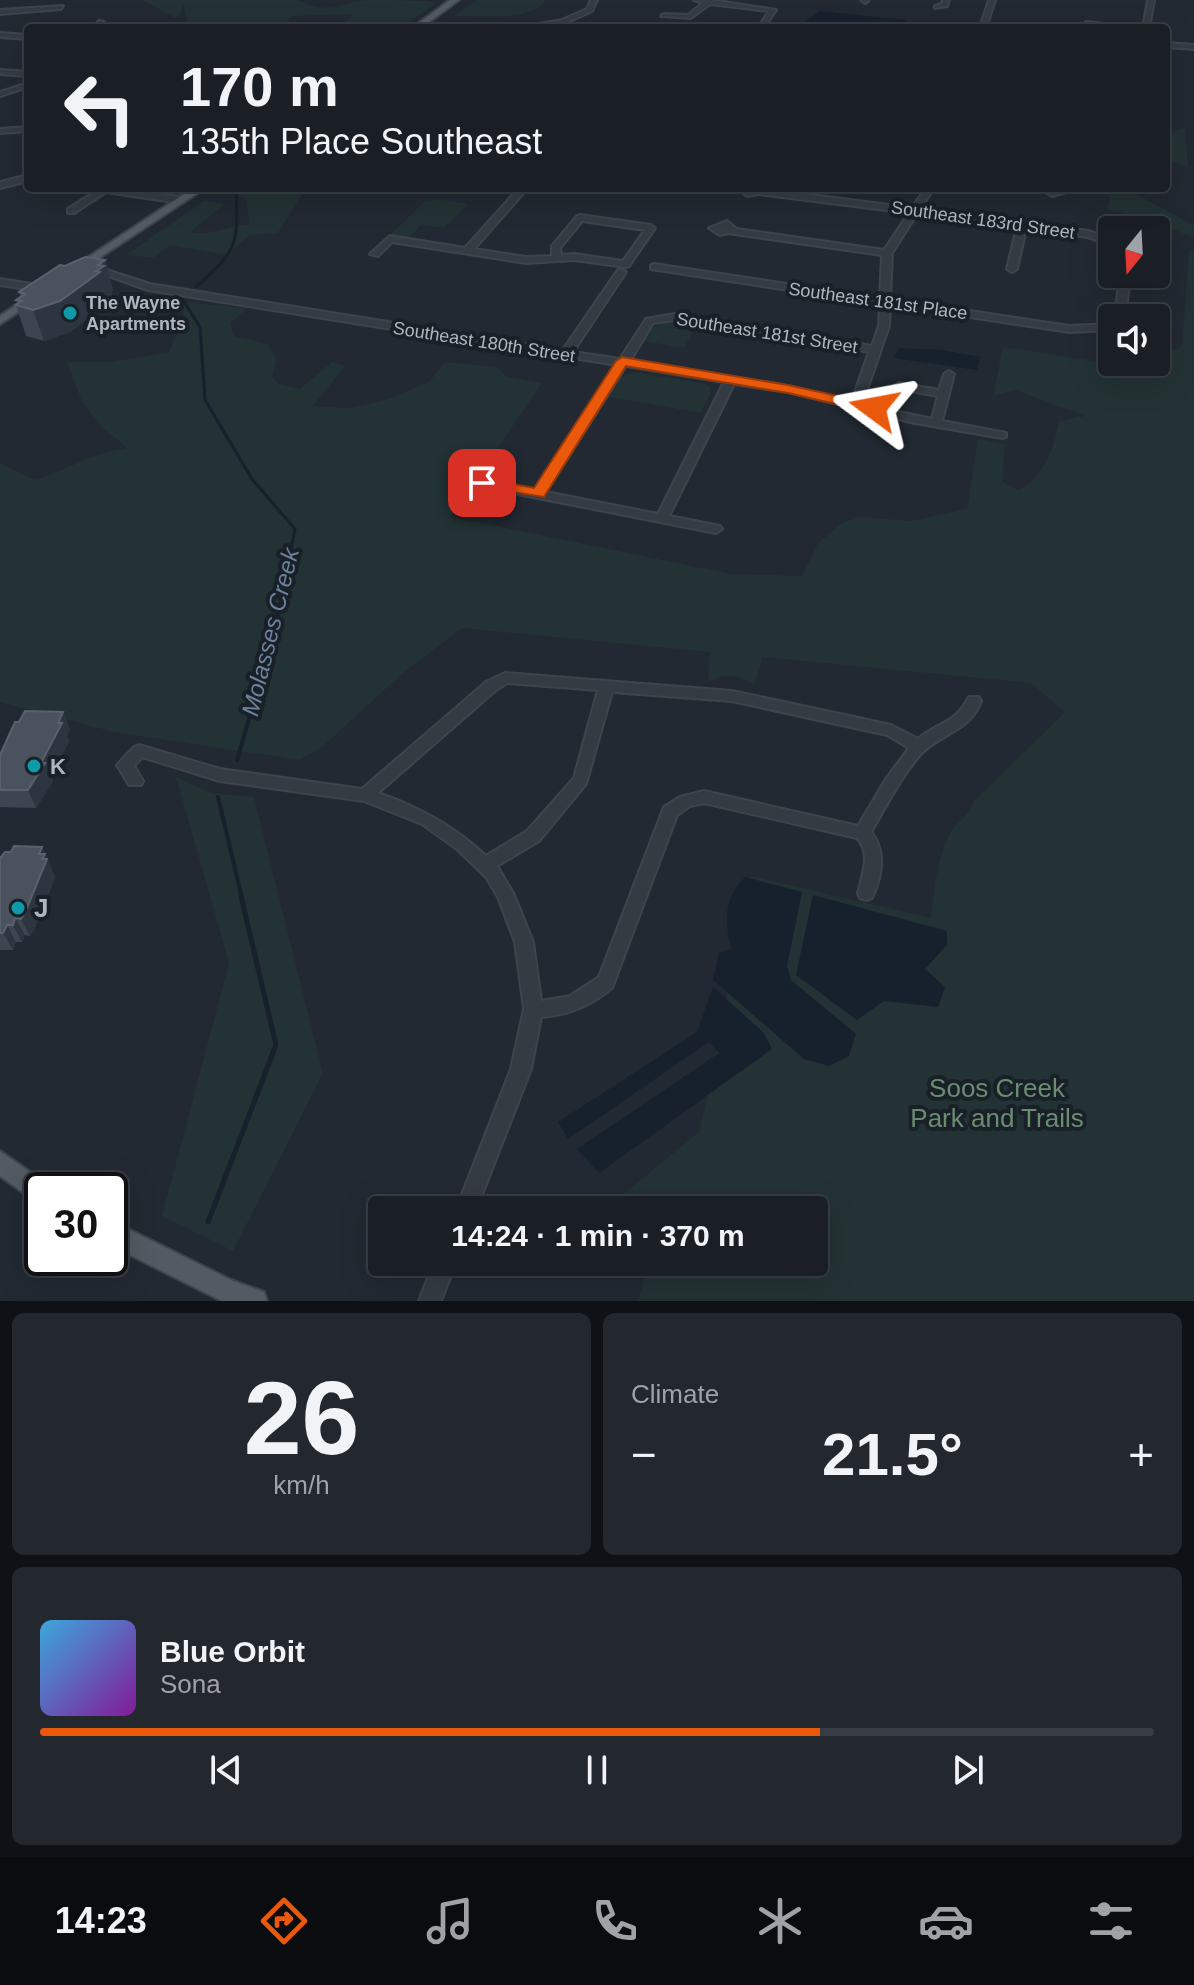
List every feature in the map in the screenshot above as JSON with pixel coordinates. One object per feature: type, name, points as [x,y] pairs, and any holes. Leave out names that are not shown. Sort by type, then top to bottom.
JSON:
[{"type":"main road","points":[[421,24],[454,0]]},
{"type":"main road","points":[[68,274],[194,192]]},
{"type":"main road","points":[[0,321],[56,282]]},
{"type":"main road","points":[[0,1162],[24,1180]]},
{"type":"main road","points":[[128,1241],[225,1290],[255,1301]]},
{"type":"street","points":[[559,24],[594,7],[594,0]]},
{"type":"street","points":[[697,0],[774,9],[764,24]]},
{"type":"street","points":[[937,7],[945,5],[946,0]]},
{"type":"street","points":[[984,24],[992,0]]},
{"type":"street","points":[[1147,24],[1151,0]]},
{"type":"street","points":[[664,16],[689,17],[708,2]]},
{"type":"street","points":[[0,12],[34,12],[61,7]]},
{"type":"street","points":[[0,35],[24,37]]},
{"type":"street","points":[[1170,45],[1194,47]]},
{"type":"street","points":[[0,72],[24,74]]},
{"type":"street","points":[[0,94],[24,86]]},
{"type":"street","points":[[0,131],[24,129]]},
{"type":"street","points":[[0,185],[24,179]]},
{"type":"street","points":[[71,211],[95,192]]},
{"type":"street","points":[[120,192],[178,202]]},
{"type":"street","points":[[467,251],[520,192]]},
{"type":"street","name":"Southeast 183rd Street","points":[[779,192],[1098,237]]},
{"type":"street","points":[[856,404],[884,326],[887,253],[927,192]]},
{"type":"street","points":[[557,258],[555,248],[580,218],[651,228],[565,355]]},
{"type":"street","points":[[1012,269],[1022,225]]},
{"type":"street","points":[[731,231],[887,253]]},
{"type":"street","points":[[375,254],[390,239],[526,260],[557,258],[624,268]]},
{"type":"street","name":"Southeast 180th Street","points":[[80,266],[148,287],[731,379],[936,424],[1002,435]]},
{"type":"street","name":"Southeast 181st Place","points":[[654,267],[1069,329],[1098,328]]},
{"type":"street","points":[[0,282],[45,290]]},
{"type":"street","name":"Southeast 181st Street","points":[[622,361],[646,325],[657,319],[675,317],[876,350]]},
{"type":"street","points":[[539,494],[622,361]]},
{"type":"street","points":[[936,424],[949,374]]},
{"type":"street","points":[[662,518],[731,379]]},
{"type":"street","points":[[899,386],[944,394]]},
{"type":"street","points":[[482,483],[716,529]]},
{"type":"street","points":[[365,795],[491,686],[505,678],[732,696],[891,730],[920,747]]},
{"type":"street","points":[[485,865],[533,836],[581,780],[607,685]]},
{"type":"street","points":[[862,833],[906,763],[929,738],[965,720],[974,701]]},
{"type":"street","points":[[135,781],[125,765],[139,751],[220,775],[365,795],[428,820],[464,845],[485,865],[506,895],[524,942],[533,1009],[521,1069],[471,1196]]},
{"type":"street","points":[[533,1009],[564,1008],[585,1000],[606,982],[670,811],[686,801],[704,797],[862,833],[873,846],[874,855],[866,893]]},
{"type":"street","points":[[430,1301],[440,1276]]},
{"type":"green space","points":[[142,0],[297,0],[326,8],[366,0],[438,2],[406,24],[345,24],[353,14],[292,16],[284,24],[187,24],[183,2],[181,14],[176,18]]},
{"type":"green space","points":[[477,0],[546,0],[539,7],[517,15],[454,16]]},
{"type":"green space","points":[[1185,128],[1188,168],[1170,161],[1170,133]]},
{"type":"green space","points":[[231,192],[304,192],[278,233],[250,235],[226,255],[170,245],[153,258],[126,255],[204,201],[225,204],[190,232],[212,232],[250,224],[246,199]]},
{"type":"green space","points":[[1107,192],[1132,192],[1194,225],[1194,238],[1170,228],[1170,216],[1136,216],[1107,209],[1110,199]]},
{"type":"green space","points":[[439,199],[468,204],[444,228],[421,225],[409,238],[390,235],[425,201]]},
{"type":"green space","name":"Soos Creek Park and Trails","points":[[1189,251],[1194,251],[1194,1301],[638,1301],[645,1276],[828,1276],[828,1196],[621,1196],[700,1131],[751,876],[931,918],[939,863],[951,832],[973,802],[1065,712],[1031,683],[763,657],[754,685],[731,676],[708,682],[710,652],[462,628],[403,673],[322,747],[300,760],[114,732],[0,702],[0,463],[35,480],[103,453],[127,448],[103,428],[82,402],[67,362],[110,362],[169,352],[181,323],[185,302],[248,308],[230,323],[234,336],[268,344],[276,359],[272,377],[279,384],[300,389],[332,362],[345,366],[313,406],[348,408],[383,401],[429,382],[445,362],[497,367],[506,376],[542,383],[451,517],[731,574],[802,576],[818,543],[842,523],[860,517],[910,521],[967,509],[978,439],[1005,444],[1002,482],[1019,490],[1028,484],[1047,460],[1059,421],[1085,416],[1015,390],[993,396],[1003,347],[1098,361],[1098,376],[1170,376],[1170,352],[1182,346]]},
{"type":"green space","points":[[673,321],[697,325],[684,348],[644,341],[654,327]]},
{"type":"green space","points":[[632,372],[703,383],[710,387],[711,392],[701,413],[609,397],[621,377]]},
{"type":"green space","points":[[176,777],[211,793],[254,797],[323,1073],[233,1251],[162,1216],[229,963]]},
{"type":"water","points":[[820,11],[906,20],[904,24],[805,22]]},
{"type":"water","points":[[899,348],[943,350],[980,357],[977,370],[893,358]]},
{"type":"water","points":[[745,877],[802,892],[787,966],[791,980],[856,1034],[849,1056],[829,1066],[804,1059],[713,980],[719,953],[731,948],[727,928],[729,901]]},
{"type":"water","points":[[813,895],[947,931],[947,945],[925,969],[945,987],[938,1007],[884,1001],[857,1020],[796,975]]},
{"type":"water","points":[[713,987],[764,1033],[772,1049],[599,1173],[577,1149],[719,1053],[709,1042],[568,1139],[558,1122],[697,1032]]},
{"type":"building","points":[[85,257],[105,260],[98,265],[104,266],[60,301],[33,310],[16,305],[22,301],[16,300],[25,294],[19,292],[60,265],[65,266]]},
{"type":"building","points":[[25,711],[63,712],[58,723],[62,723],[41,763],[45,763],[28,790],[0,790],[0,755],[15,722],[19,722]]},
{"type":"building","points":[[14,846],[42,847],[39,854],[45,854],[42,859],[47,859],[25,913],[0,933],[0,858],[5,852],[11,852]]},
{"type":"waterway","name":"Molasses Creek","points":[[196,287],[221,263],[233,244],[237,222],[236,192]]},
{"type":"waterway","name":"Molasses Creek","points":[[181,297],[200,327],[205,400],[252,479],[295,529],[284,584]]},
{"type":"waterway","name":"Molasses Creek","points":[[237,760],[276,626],[285,582]]},
{"type":"waterway","name":"Molasses Creek","points":[[218,797],[242,898]]},
{"type":"waterway","name":"Molasses Creek","points":[[208,1222],[276,1045],[241,896]]},
{"type":"place","name":"The Wayne Apartments","points":[[70,313]]},
{"type":"place","name":"K","points":[[34,766]]},
{"type":"place","name":"J","points":[[18,908]]},
{"type":"route","points":[[482,483],[539,494],[622,361],[788,389],[874,408]]}]
